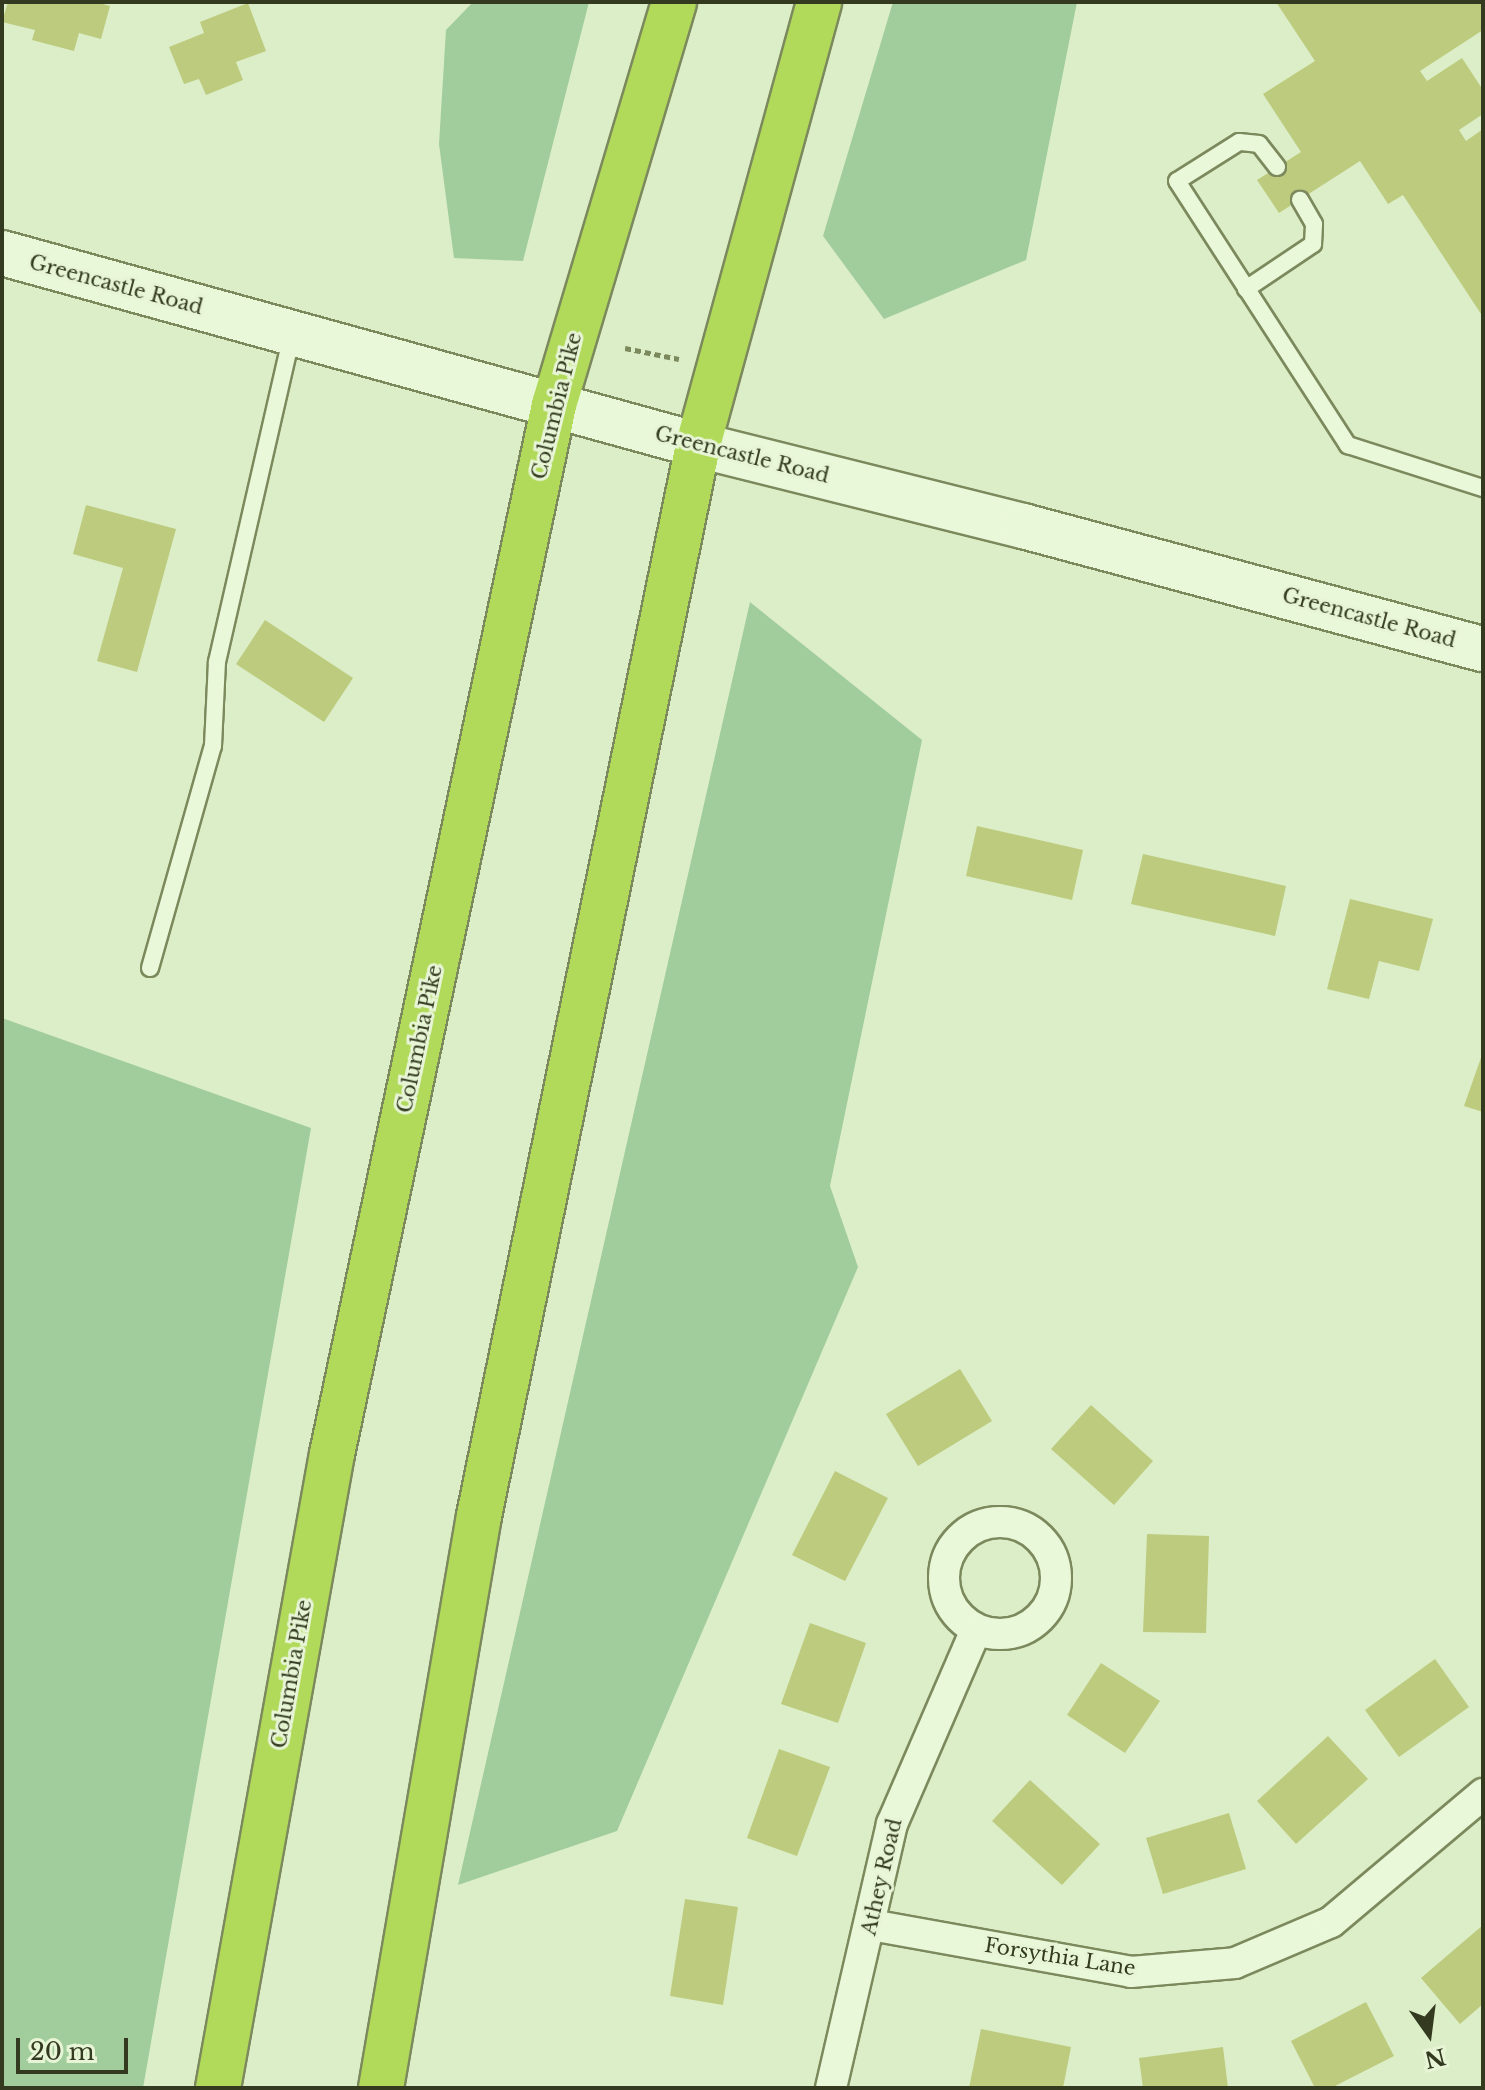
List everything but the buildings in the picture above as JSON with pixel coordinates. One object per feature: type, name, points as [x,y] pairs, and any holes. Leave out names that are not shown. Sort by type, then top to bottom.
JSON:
[{"type":"highway","name":"Columbia Pike","points":[[218,2088],[332,1454],[554,405],[674,2]]},
{"type":"highway","points":[[381,2088],[479,1516],[698,445],[819,2]]},
{"type":"street","name":"Greencastle Road","points":[[2,253],[698,445],[1053,534],[1483,649]]},
{"type":"street","name":"Athey Road","points":[[831,2088],[892,1824],[976,1630]]},
{"type":"street","name":"Forsythia Lane","points":[[871,1925],[1131,1972],[1235,1963],[1331,1922],[1483,1794]]},
{"type":"lane","points":[[1277,167],[1259,144],[1239,142],[1177,181],[1348,445],[1483,488]]},
{"type":"lane","points":[[1246,289],[1313,244],[1314,224],[1300,200]]},
{"type":"lane","points":[[150,968],[213,746],[217,662],[292,333]]},
{"type":"path","points":[[625,348],[679,359]]},
{"type":"green space","points":[[473,2],[589,2],[523,261],[454,258],[439,144],[446,30]]},
{"type":"green space","points":[[893,2],[1077,2],[1026,260],[884,319],[823,236]]},
{"type":"green space","points":[[750,602],[922,740],[830,1186],[858,1267],[617,1831],[458,1885]]},
{"type":"green space","points":[[2,1018],[311,1128],[143,2088],[2,2088]]}]
